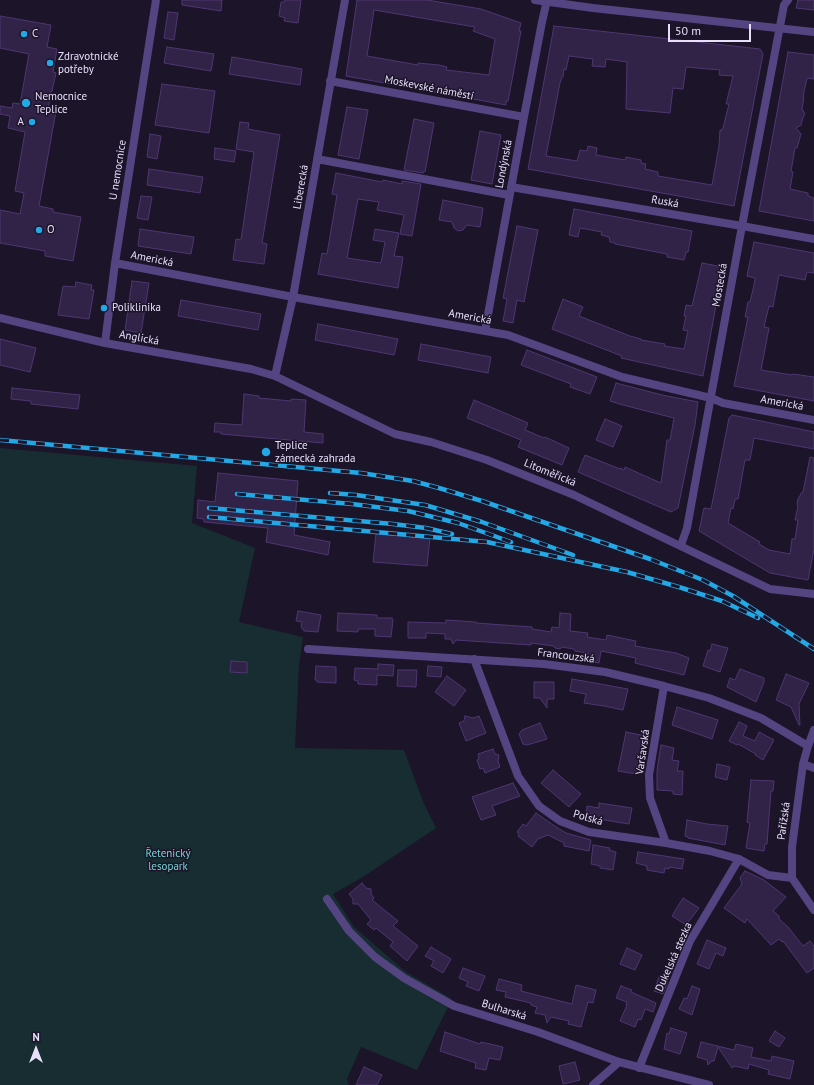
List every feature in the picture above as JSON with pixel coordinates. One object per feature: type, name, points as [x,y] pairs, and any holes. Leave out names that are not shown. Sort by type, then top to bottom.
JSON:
[{"type":"street","name":"U nemocnice","points":[[105,343],[115,263],[156,0]]},
{"type":"street","name":"Liberecká","points":[[275,376],[293,297],[345,0]]},
{"type":"street","points":[[535,0],[814,32]]},
{"type":"street","name":"Mostecká","points":[[681,545],[687,528],[742,226],[781,29],[784,5],[788,0]]},
{"type":"street","name":"Londýnská","points":[[485,331],[510,191],[547,1]]},
{"type":"street","name":"Moskevské náměstí","points":[[330,81],[524,117]]},
{"type":"street","points":[[317,159],[510,191]]},
{"type":"street","name":"Ruská","points":[[510,191],[742,226],[814,239]]},
{"type":"street","name":"Americká","points":[[115,263],[508,336],[622,377],[711,398],[723,403],[814,420]]},
{"type":"street","name":"Anglická","points":[[0,318],[105,343],[251,369],[275,376]]},
{"type":"street","name":"Litoměřická","points":[[275,376],[395,434],[431,442],[487,460],[574,495],[770,589],[814,594]]},
{"type":"street","name":"Francouzská","points":[[308,649],[544,664],[605,672],[709,698],[761,718],[808,746]]},
{"type":"street","name":"Polská","points":[[474,659],[518,776],[538,806],[560,821],[589,832],[710,851],[739,859],[768,875],[792,878]]},
{"type":"street","name":"Varšavská","points":[[664,686],[650,775],[650,798],[666,843]]},
{"type":"street","name":"Pařížská","points":[[792,878],[792,847],[803,764],[814,730]]},
{"type":"street","points":[[803,764],[814,768]]},
{"type":"street","name":"Dukelská stezka","points":[[639,1068],[690,941],[739,859]]},
{"type":"street","points":[[792,878],[814,910]]},
{"type":"street","name":"Bulharská","points":[[327,899],[349,931],[375,957],[404,978],[454,1006],[538,1032],[619,1062],[708,1085]]},
{"type":"street","points":[[594,1085],[619,1062]]},
{"type":"green space","name":"Řetenický lesopark","points":[[0,448],[197,466],[192,523],[255,548],[239,622],[303,637],[299,665],[295,748],[404,750],[424,804],[436,828],[363,877],[333,894],[354,927],[406,972],[452,999],[417,1070],[361,1047],[347,1079],[349,1085],[0,1085]]},
{"type":"building","points":[[182,0],[222,0],[221,11],[182,5]]},
{"type":"building","points":[[285,0],[301,0],[298,23],[284,21],[285,18],[279,16],[281,2],[284,2]]},
{"type":"building","points":[[357,0],[427,0],[481,9],[521,23],[519,31],[521,31],[513,75],[506,105],[346,76]],"holes":[[[374,10],[475,27],[473,31],[495,39],[489,75],[446,70],[447,67],[439,65],[418,63],[418,65],[367,56]]]},
{"type":"building","points":[[798,0],[814,0],[814,10],[796,8]]},
{"type":"building","points":[[168,12],[178,13],[174,40],[164,38]]},
{"type":"building","points":[[0,16],[51,25],[47,47],[57,49],[53,72],[56,73],[48,110],[56,111],[39,206],[53,209],[53,212],[81,217],[73,261],[45,256],[45,251],[0,243],[0,210],[20,214],[24,193],[15,191],[25,132],[8,128],[10,116],[0,114],[0,106],[12,108],[13,103],[20,104],[29,54],[0,48]]},
{"type":"building","points":[[554,26],[760,49],[763,54],[734,206],[528,169]],"holes":[[[569,56],[593,59],[592,66],[605,67],[606,59],[627,62],[626,109],[670,113],[673,88],[683,89],[686,67],[720,70],[719,75],[733,76],[726,104],[729,104],[723,128],[720,130],[719,146],[712,185],[658,176],[658,172],[645,169],[646,164],[641,163],[641,160],[626,157],[625,160],[596,155],[597,148],[588,146],[587,151],[580,150],[577,161],[546,156],[560,83],[563,77],[564,69],[566,70]]]},
{"type":"building","points":[[167,47],[214,54],[211,71],[164,63]]},
{"type":"building","points":[[788,52],[814,55],[814,79],[807,78],[802,109],[805,114],[801,125],[796,128],[801,134],[797,148],[795,148],[790,189],[808,193],[808,196],[814,198],[814,221],[759,211]]},
{"type":"building","points":[[232,57],[302,69],[300,85],[229,74]]},
{"type":"building","points":[[162,84],[215,91],[209,133],[155,125]]},
{"type":"building","points":[[347,107],[368,110],[359,159],[338,155]]},
{"type":"building","points":[[414,119],[434,123],[425,172],[424,171],[423,173],[404,170]]},
{"type":"building","points":[[240,122],[249,123],[248,129],[280,135],[262,243],[267,244],[264,264],[233,260],[236,239],[241,240],[254,152],[236,149]]},
{"type":"building","points":[[480,131],[501,135],[492,184],[471,180]]},
{"type":"building","points":[[150,134],[161,136],[157,159],[147,157]]},
{"type":"building","points":[[215,148],[236,151],[234,162],[214,159]]},
{"type":"building","points":[[149,169],[203,177],[200,193],[147,185]]},
{"type":"building","points":[[336,173],[382,182],[383,180],[402,184],[402,181],[421,184],[412,236],[400,234],[404,215],[377,210],[379,202],[358,199],[347,258],[381,263],[385,242],[373,240],[375,229],[399,233],[394,256],[403,257],[398,288],[318,274],[322,253],[327,254],[337,195],[332,194]]},
{"type":"building","points":[[141,196],[152,197],[148,220],[137,218]]},
{"type":"building","points":[[443,200],[483,208],[480,227],[467,225],[463,230],[458,231],[454,228],[452,222],[439,220]]},
{"type":"building","points":[[574,209],[692,231],[688,252],[686,252],[684,260],[667,257],[667,254],[615,244],[610,242],[609,237],[601,235],[602,232],[580,228],[578,237],[569,235]]},
{"type":"building","points":[[517,226],[538,230],[524,302],[517,300],[513,323],[503,321],[507,299],[503,298]]},
{"type":"building","points":[[140,229],[194,237],[191,254],[138,246]]},
{"type":"building","points":[[754,242],[814,253],[814,273],[807,272],[805,280],[779,275],[773,307],[769,306],[764,327],[769,328],[761,370],[814,377],[814,401],[734,386],[748,317],[745,317],[755,278],[747,276]]},
{"type":"building","points":[[702,263],[723,267],[703,376],[621,358],[622,356],[552,329],[563,299],[583,307],[579,316],[641,340],[684,349],[688,331],[683,330],[686,316],[684,316],[686,305],[692,306]]},
{"type":"building","points":[[132,281],[149,283],[141,333],[125,330]]},
{"type":"building","points":[[76,282],[92,285],[91,290],[94,290],[89,319],[58,315],[63,286],[75,287]]},
{"type":"building","points":[[181,300],[261,314],[258,330],[178,316]]},
{"type":"building","points":[[318,324],[398,339],[394,355],[315,340]]},
{"type":"building","points":[[0,339],[36,348],[30,372],[0,365]]},
{"type":"building","points":[[421,344],[491,357],[488,373],[418,360]]},
{"type":"building","points":[[527,350],[597,377],[590,394],[570,387],[571,384],[521,365]]},
{"type":"building","points":[[616,383],[662,395],[698,402],[695,425],[678,508],[671,512],[578,472],[585,455],[620,469],[624,470],[625,467],[661,483],[667,440],[670,440],[674,418],[610,401]]},
{"type":"building","points":[[12,388],[80,395],[78,409],[31,404],[31,401],[11,399]]},
{"type":"building","points":[[244,394],[259,396],[259,398],[291,401],[291,399],[306,400],[304,432],[323,434],[323,443],[221,434],[221,432],[214,432],[215,423],[242,425]]},
{"type":"building","points":[[474,400],[528,423],[525,430],[569,448],[562,465],[518,447],[521,440],[467,418]]},
{"type":"building","points":[[732,415],[814,432],[814,449],[754,438],[750,460],[745,460],[738,499],[735,499],[733,509],[731,508],[728,523],[760,542],[759,544],[769,550],[790,554],[792,539],[795,539],[798,520],[795,520],[798,499],[803,492],[810,457],[814,458],[814,549],[808,580],[770,573],[699,531],[704,508],[711,509],[729,418]]},
{"type":"building","points":[[605,419],[622,426],[613,447],[596,440]]},
{"type":"building","points":[[218,473],[298,481],[294,535],[330,542],[328,555],[266,542],[268,528],[204,522],[204,519],[197,518],[198,500],[215,502]]},
{"type":"building","points":[[376,534],[430,538],[427,566],[373,562]]},
{"type":"building","points":[[298,611],[321,615],[318,632],[304,631],[301,627],[302,622],[296,621]]},
{"type":"building","points":[[338,613],[377,615],[377,618],[392,618],[391,637],[375,636],[375,629],[358,629],[358,632],[337,631]]},
{"type":"building","points":[[560,613],[571,614],[570,631],[588,633],[587,637],[606,640],[607,635],[636,641],[635,646],[676,653],[689,658],[684,675],[635,663],[636,658],[601,651],[599,663],[586,661],[588,653],[562,647],[560,649],[555,648],[554,646],[531,643],[531,645],[456,640],[453,644],[451,639],[445,639],[445,634],[426,633],[426,638],[408,638],[408,622],[446,623],[446,620],[532,627],[532,629],[551,632],[552,627],[559,628]]},
{"type":"building","points":[[712,644],[728,648],[720,672],[703,666],[708,650],[710,651]]},
{"type":"building","points":[[231,661],[247,662],[247,673],[230,672]]},
{"type":"building","points":[[378,664],[394,665],[393,676],[377,675],[377,685],[358,684],[358,681],[354,680],[355,668],[378,669]]},
{"type":"building","points":[[316,666],[336,667],[336,683],[317,682],[317,680],[315,680]]},
{"type":"building","points":[[428,666],[442,667],[441,677],[427,676]]},
{"type":"building","points":[[740,669],[764,678],[764,682],[756,702],[727,687],[730,678],[735,680]]},
{"type":"building","points":[[398,670],[417,670],[416,687],[397,686]]},
{"type":"building","points":[[786,674],[809,683],[799,704],[800,725],[791,707],[776,700]]},
{"type":"building","points":[[447,676],[466,690],[454,706],[435,692]]},
{"type":"building","points":[[572,679],[628,689],[623,710],[584,703],[586,694],[570,691]]},
{"type":"building","points":[[534,682],[554,682],[554,699],[547,699],[547,708],[540,698],[534,698]]},
{"type":"building","points":[[677,707],[718,720],[712,739],[672,725]]},
{"type":"building","points":[[465,716],[473,718],[479,716],[486,733],[466,741],[459,723],[464,721]]},
{"type":"building","points":[[739,722],[747,726],[743,736],[755,741],[759,732],[774,740],[763,760],[755,755],[756,754],[738,744],[737,745],[729,741]]},
{"type":"building","points":[[540,723],[547,739],[527,745],[523,744],[519,734],[522,730]]},
{"type":"building","points":[[626,732],[646,736],[640,767],[637,766],[636,774],[618,771]]},
{"type":"building","points":[[661,745],[674,748],[672,760],[679,761],[677,771],[683,771],[682,795],[673,794],[673,791],[657,790],[657,771]]},
{"type":"building","points":[[493,749],[495,754],[499,755],[498,761],[500,767],[485,773],[483,768],[480,769],[477,760],[479,759],[478,754]]},
{"type":"building","points":[[717,764],[730,767],[727,780],[715,777]]},
{"type":"building","points":[[553,770],[581,794],[569,807],[541,783]]},
{"type":"building","points":[[751,780],[774,781],[773,791],[771,791],[767,844],[765,844],[764,851],[746,848],[750,823],[747,822]]},
{"type":"building","points":[[513,783],[520,796],[492,806],[496,815],[481,820],[472,797]]},
{"type":"building","points":[[599,803],[632,808],[629,824],[586,817],[587,806],[599,808]]},
{"type":"building","points":[[536,813],[566,833],[591,840],[589,851],[564,846],[564,843],[548,835],[538,839],[532,847],[518,836],[519,834],[517,832],[523,824],[526,826]]},
{"type":"building","points":[[687,820],[728,826],[725,845],[688,838],[685,836]]},
{"type":"building","points":[[593,845],[610,848],[609,850],[616,852],[613,870],[600,868],[600,866],[591,864]]},
{"type":"building","points":[[638,852],[684,859],[682,869],[669,867],[669,869],[665,868],[664,873],[647,870],[647,866],[636,863]]},
{"type":"building","points":[[745,871],[764,880],[786,897],[773,911],[779,916],[779,919],[788,927],[803,946],[810,941],[814,946],[814,968],[807,973],[783,941],[782,942],[779,939],[771,945],[747,919],[745,923],[724,908],[742,884],[740,878]]},
{"type":"building","points":[[362,883],[366,888],[371,889],[371,894],[374,898],[372,900],[398,921],[393,926],[418,946],[407,961],[390,946],[393,942],[376,928],[374,930],[367,924],[371,920],[358,904],[353,904],[353,899],[349,894]]},
{"type":"building","points":[[683,898],[699,908],[686,925],[672,916]]},
{"type":"building","points":[[707,940],[726,948],[723,956],[716,953],[709,969],[697,964]]},
{"type":"building","points":[[431,947],[451,959],[443,973],[431,966],[434,961],[425,956]]},
{"type":"building","points":[[627,948],[642,955],[635,970],[620,964]]},
{"type":"building","points":[[463,968],[485,976],[479,991],[466,986],[468,982],[459,978]]},
{"type":"building","points":[[659,977],[668,981],[663,994],[654,991]]},
{"type":"building","points":[[499,979],[522,985],[521,991],[572,1004],[576,985],[596,990],[593,1003],[588,1002],[581,1027],[568,1024],[569,1021],[551,1017],[547,1023],[545,1015],[535,1013],[537,1007],[531,1005],[531,1003],[505,997],[506,992],[496,990]]},
{"type":"building","points":[[621,986],[632,990],[631,992],[656,1003],[653,1012],[645,1009],[641,1020],[638,1019],[635,1027],[620,1021],[627,1005],[627,1002],[616,998]]},
{"type":"building","points":[[692,986],[700,989],[692,1015],[679,1009],[684,998],[687,999]]},
{"type":"building","points":[[671,1028],[687,1033],[680,1054],[664,1049],[667,1033],[669,1034]]},
{"type":"building","points":[[775,1031],[785,1038],[779,1047],[769,1041]]},
{"type":"building","points":[[445,1032],[480,1044],[481,1042],[503,1047],[500,1060],[489,1058],[486,1070],[475,1068],[476,1063],[440,1051]]},
{"type":"building","points":[[701,1042],[734,1050],[736,1044],[753,1048],[751,1057],[771,1061],[772,1056],[794,1061],[790,1079],[768,1074],[769,1070],[749,1064],[748,1069],[734,1066],[732,1068],[718,1047],[714,1061],[708,1065],[707,1060],[697,1057]]},
{"type":"building","points":[[575,1062],[580,1080],[563,1084],[559,1066]]},
{"type":"building","points":[[364,1067],[382,1075],[377,1085],[356,1085]]},
{"type":"railway","points":[[0,440],[361,473],[413,481],[482,501],[650,559],[703,580],[733,596],[814,649]]},
{"type":"railway","points":[[330,493],[356,495],[425,505],[482,522],[573,555]]},
{"type":"railway","points":[[237,494],[352,504],[408,511],[458,523],[511,542]]},
{"type":"railway","points":[[209,508],[393,524],[426,528],[452,534]]},
{"type":"railway","points":[[209,517],[487,542],[627,572],[722,601],[758,618]]},
{"type":"place","name":"C","points":[[24,34]]},
{"type":"place","name":"Zdravotnické potřeby","points":[[50,63]]},
{"type":"place","name":"Nemocnice Teplice","points":[[26,103]]},
{"type":"place","name":"A","points":[[32,122]]},
{"type":"place","name":"O","points":[[39,230]]},
{"type":"place","name":"Poliklinika","points":[[104,308]]},
{"type":"place","name":"Teplice zámecká zahrada","points":[[266,452]]}]
